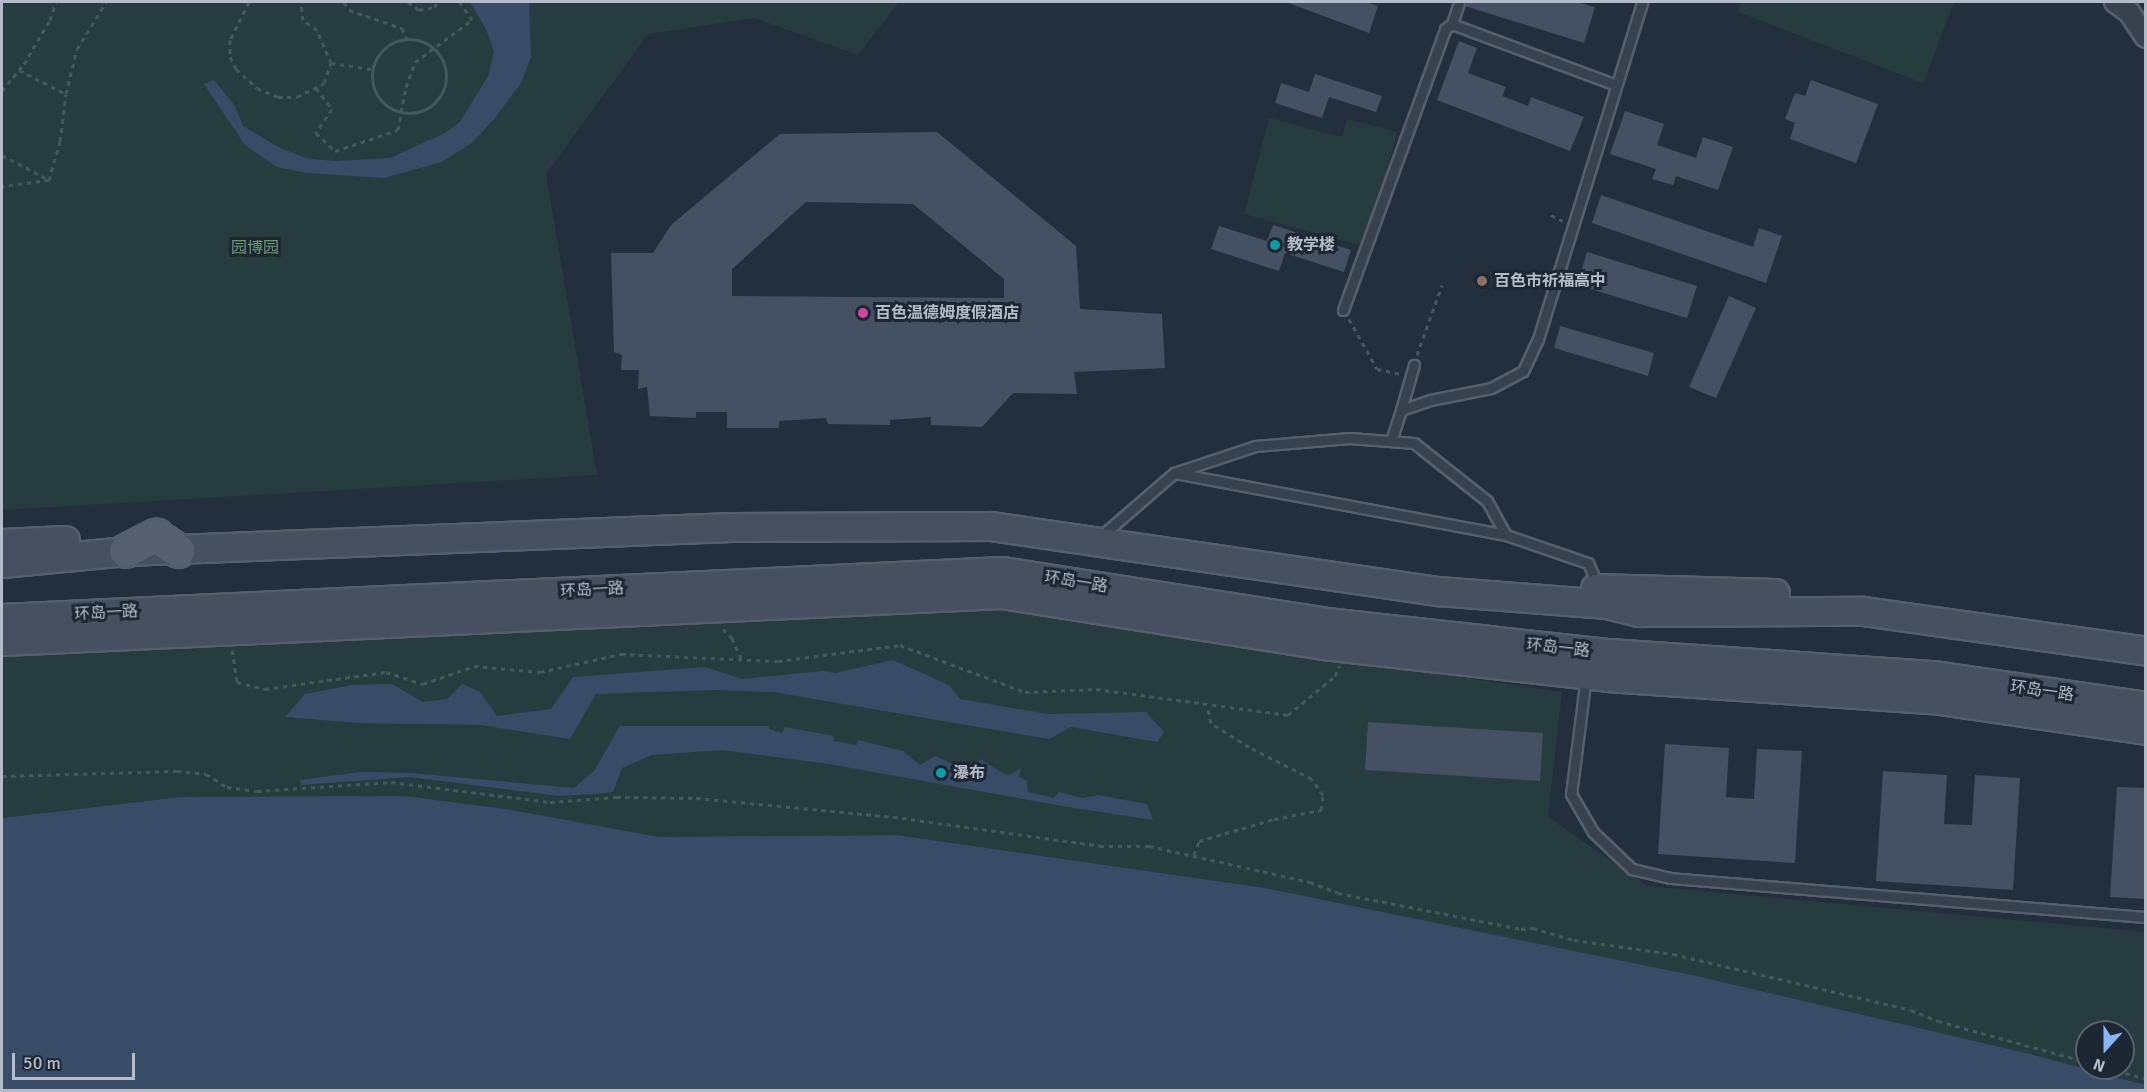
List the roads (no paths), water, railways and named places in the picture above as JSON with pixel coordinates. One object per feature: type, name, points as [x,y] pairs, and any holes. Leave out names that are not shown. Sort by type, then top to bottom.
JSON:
[{"type":"main road","points":[[2,543],[167,543],[731,527],[991,526],[1103,534],[1438,591],[1603,596],[1864,595],[2145,635]]},
{"type":"main road","points":[[2,563],[126,551],[167,543]]},
{"type":"main road","name":"环岛一路","points":[[2,618],[1002,571],[1326,622],[1609,654],[1934,675],[2145,706]]},
{"type":"main road","points":[[2,641],[1001,594],[1345,648],[1586,674],[1932,699],[2145,730]]},
{"type":"main road","points":[[1603,596],[1639,612],[1863,611],[2145,651]]},
{"type":"street","points":[[2115,2],[2143,25]]},
{"type":"lane","points":[[1343,310],[1445,29],[1452,24],[1459,2]]},
{"type":"lane","points":[[1401,410],[1430,400],[1491,388],[1523,371],[1538,339],[1642,2]]},
{"type":"lane","points":[[1452,24],[1616,85]]},
{"type":"lane","points":[[1391,441],[1414,365]]},
{"type":"lane","points":[[1103,534],[1174,473],[1255,446],[1350,438],[1414,443],[1487,501],[1506,535]]},
{"type":"lane","points":[[1174,473],[1506,535],[1588,563],[1603,596]]},
{"type":"lane","points":[[1586,674],[1571,794],[1593,832],[1632,869],[1670,878],[2145,918]]},
{"type":"water","points":[[470,2],[529,2],[531,57],[521,83],[494,119],[473,142],[442,162],[384,178],[306,173],[277,167],[245,145],[204,84],[214,80],[235,106],[243,126],[280,148],[310,159],[336,161],[390,158],[445,133],[460,122],[488,76],[494,52],[486,29]]},
{"type":"water","points":[[893,660],[949,685],[960,699],[1048,714],[1146,712],[1164,732],[1157,742],[1071,727],[1049,739],[773,692],[715,690],[596,694],[570,739],[480,725],[359,723],[285,717],[305,694],[352,685],[392,684],[423,702],[447,699],[462,684],[480,692],[497,716],[551,709],[573,677],[705,667],[742,679],[823,671],[835,673]]},
{"type":"water","name":"瀑布","points":[[620,726],[769,726],[769,729],[782,733],[785,727],[834,736],[834,741],[857,745],[858,740],[903,751],[920,765],[935,756],[961,768],[976,768],[980,759],[1008,776],[1021,768],[1019,777],[1027,781],[1028,792],[1054,798],[1059,792],[1083,798],[1098,795],[1147,804],[1153,820],[829,764],[722,750],[652,755],[622,768],[613,792],[596,794],[559,796],[410,777],[301,785],[300,780],[360,772],[411,773],[574,788],[594,771]]},
{"type":"water","points":[[404,796],[506,809],[659,837],[896,835],[1265,888],[1697,976],[2075,1066],[2075,1080],[2126,1080],[2145,1085],[2145,1090],[2,1090],[2,818],[181,797]]},
{"type":"place","name":"教学楼","points":[[1275,245]]},
{"type":"place","name":"百色市祈福高中","points":[[1482,281]]},
{"type":"place","name":"百色温德姆度假酒店","points":[[863,313]]},
{"type":"place","name":"瀑布","points":[[941,773]]},
{"type":"park label","name":"园博园","points":[[255,248]]}]
